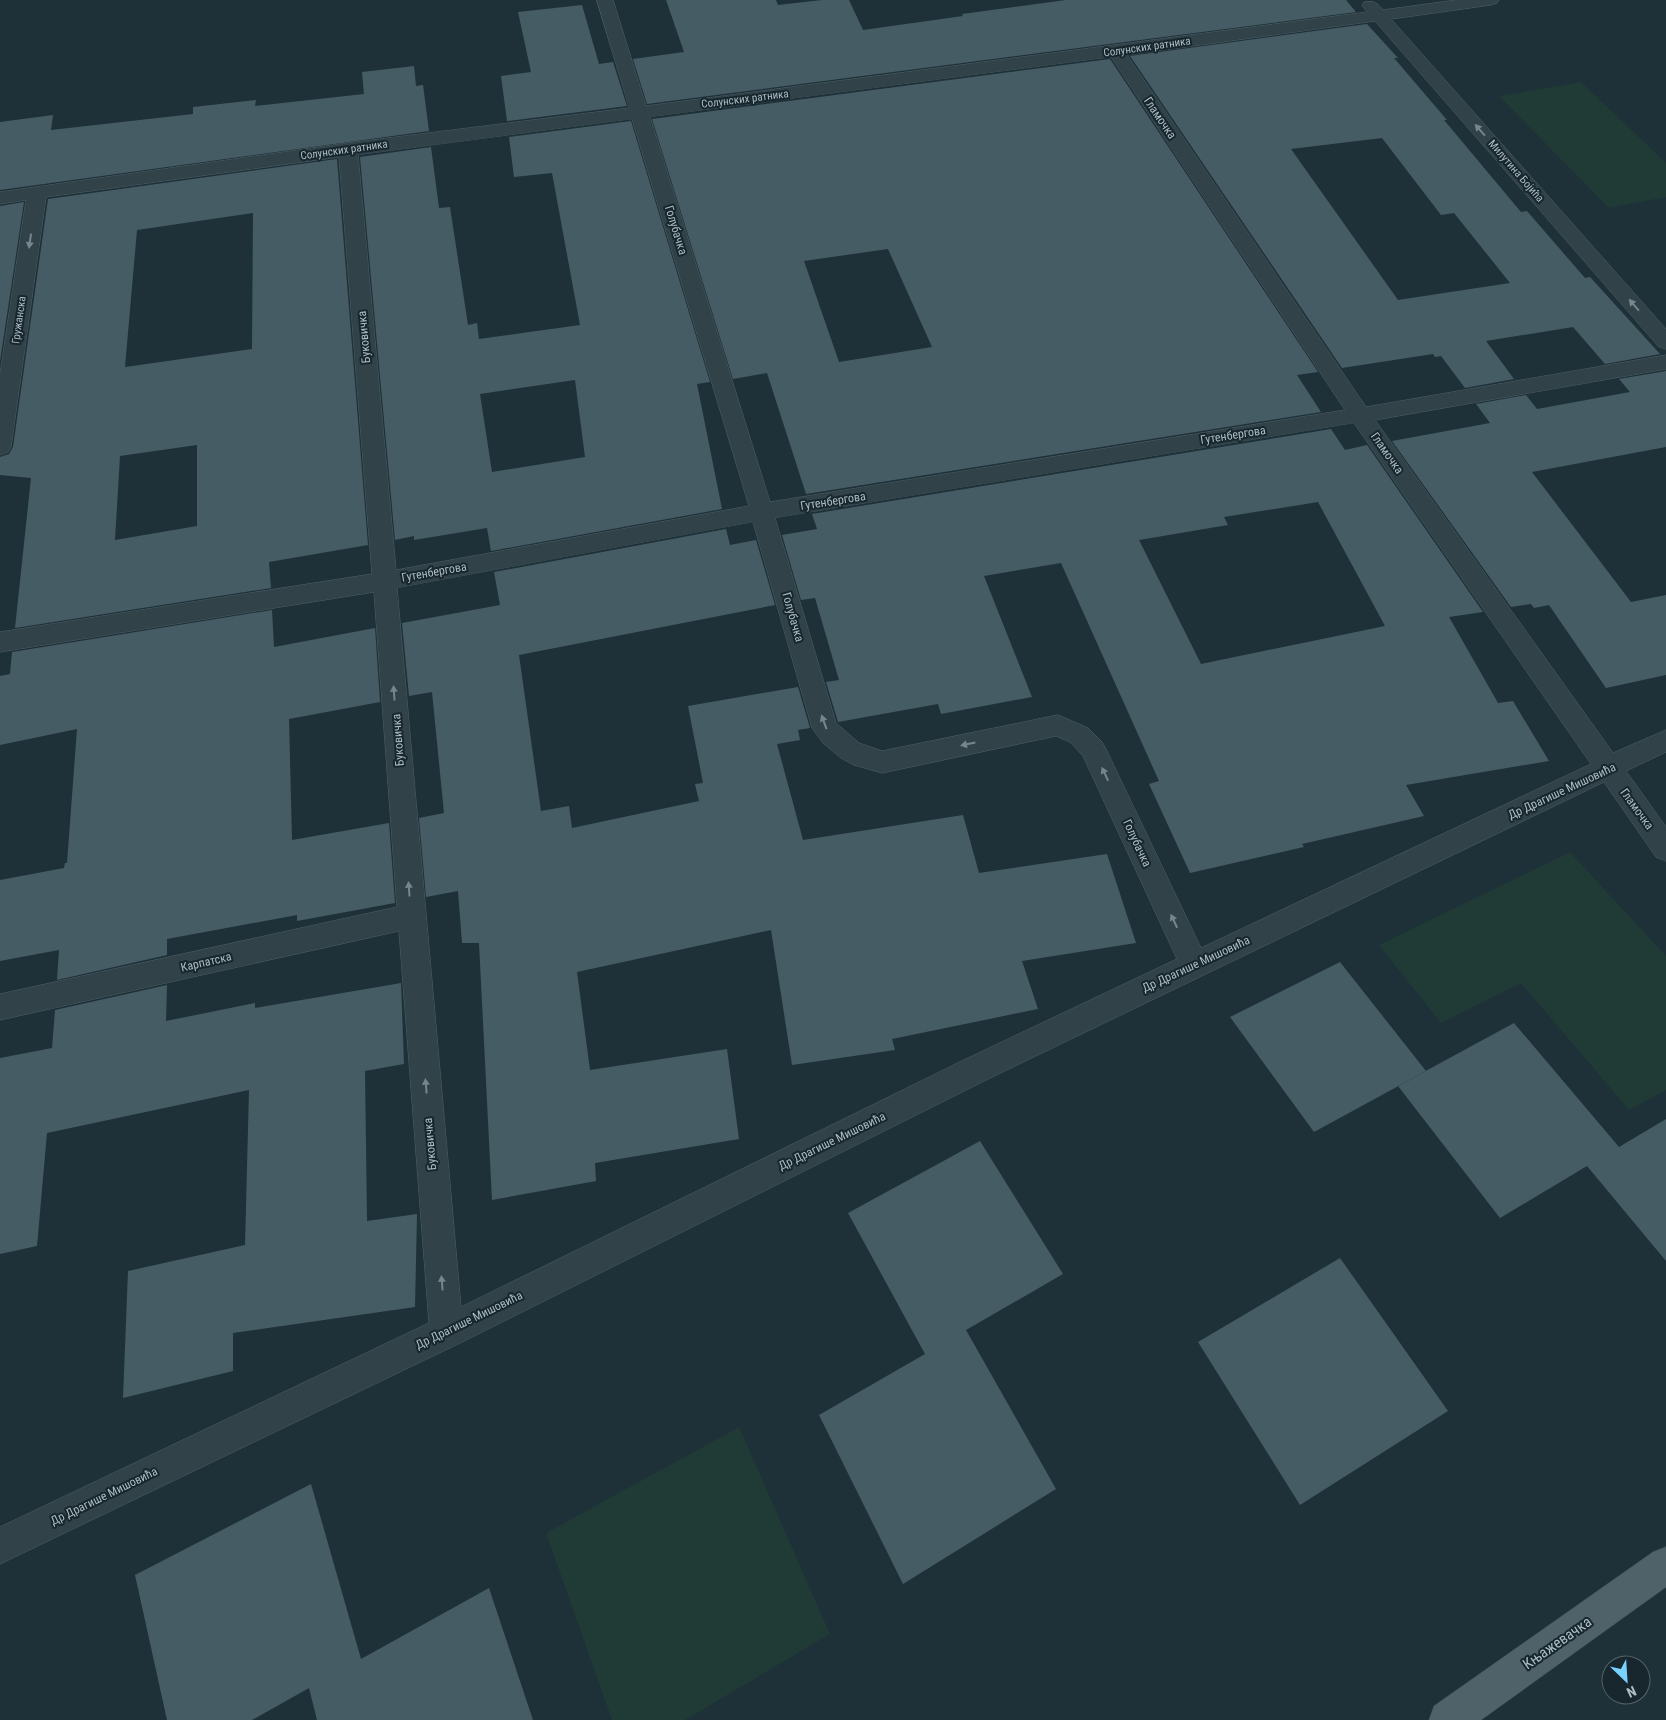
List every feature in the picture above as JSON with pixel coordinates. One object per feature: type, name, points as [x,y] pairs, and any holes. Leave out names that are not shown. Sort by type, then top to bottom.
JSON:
[{"type":"main road","name":"Књажевачка","points":[[1448,1720],[1666,1565]]},
{"type":"street","name":"Голубачка","points":[[605,0],[762,512],[825,728],[842,746],[862,758],[882,762],[1058,725],[1079,735],[1093,749],[1194,965]]},
{"type":"street","name":"Милутина Бојића","points":[[1366,0],[1666,342]]},
{"type":"street","name":"Солунских ратника","points":[[0,198],[348,149],[1116,52],[1491,0]]},
{"type":"street","name":"Гламочка","points":[[1116,52],[1360,415],[1666,849]]},
{"type":"street","name":"Буковичка","points":[[348,149],[386,581],[411,916],[446,1332]]},
{"type":"street","name":"Гружанска","points":[[0,447],[37,192]]},
{"type":"street","name":"Гутенбергова","points":[[0,642],[386,581],[762,512],[1360,415],[1666,362]]},
{"type":"street","name":"Др Драгише Мишовића","points":[[0,1546],[446,1332],[985,1064],[1609,769],[1666,740]]},
{"type":"street","name":"Карпатска","points":[[0,1007],[411,916]]},
{"type":"green space","points":[[1581,82],[1666,163],[1666,197],[1609,208],[1499,96]]},
{"type":"green space","points":[[1570,852],[1666,956],[1666,1090],[1629,1110],[1521,983],[1441,1023],[1379,945]]},
{"type":"green space","points":[[739,1427],[830,1634],[685,1720],[612,1720],[546,1533]]},
{"type":"building","points":[[666,0],[776,0],[778,5],[822,0],[849,0],[863,30],[1066,0],[1346,0],[1356,12],[647,104],[633,59],[684,52]]},
{"type":"building","points":[[582,5],[599,64],[613,62],[627,106],[507,121],[501,76],[531,72],[518,12]]},
{"type":"building","points":[[1367,24],[1398,58],[1394,58],[1521,212],[1527,211],[1585,278],[1590,277],[1660,354],[1605,364],[1573,327],[1486,341],[1514,379],[1465,388],[1441,356],[1435,357],[1433,354],[1342,368],[1130,56]],"holes":[[[1382,138],[1441,215],[1454,213],[1510,283],[1398,300],[1291,149]]]},
{"type":"building","points":[[1110,59],[1318,372],[1297,375],[1321,412],[806,494],[767,373],[733,379],[652,119]],"holes":[[[888,249],[932,347],[839,362],[804,261]]]},
{"type":"building","points":[[414,66],[416,86],[423,85],[429,131],[0,190],[0,122],[53,115],[51,130],[193,114],[193,107],[256,100],[255,106],[364,94],[362,72]]},
{"type":"building","points":[[631,121],[710,382],[697,384],[722,509],[491,551],[487,528],[414,540],[414,536],[395,540],[360,157],[431,147],[439,208],[450,207],[468,325],[477,323],[479,339],[580,325],[552,173],[514,177],[509,137]],"holes":[[[575,380],[585,457],[492,472],[480,394]]]},
{"type":"building","points":[[337,159],[368,545],[269,562],[271,588],[15,628],[31,478],[0,475],[0,457],[9,454],[13,447],[48,199]],"holes":[[[253,213],[252,349],[125,367],[137,230]],[[197,445],[197,526],[115,540],[120,456]]]},
{"type":"building","points":[[24,202],[0,361],[0,206]]},
{"type":"building","points":[[1666,371],[1666,447],[1532,472],[1631,602],[1666,595],[1666,675],[1606,688],[1549,605],[1534,608],[1531,604],[1511,607],[1392,441],[1490,423],[1476,404],[1526,395],[1537,409],[1630,392],[1619,379]]},
{"type":"building","points":[[1331,429],[1345,450],[1367,445],[1483,612],[1449,617],[1498,703],[1513,701],[1549,761],[1406,785],[1424,816],[1302,844],[1304,847],[1190,873],[1149,784],[1159,781],[1061,563],[984,576],[1032,697],[941,714],[938,704],[838,722],[826,682],[839,680],[815,598],[801,600],[782,535],[817,529],[812,514]],"holes":[[[1318,502],[1385,626],[1201,664],[1139,540],[1228,525],[1224,517]]]},
{"type":"building","points":[[726,529],[730,545],[756,540],[775,605],[519,655],[541,811],[569,806],[572,828],[699,801],[695,784],[703,783],[688,706],[798,687],[810,728],[798,730],[800,740],[777,744],[803,840],[963,815],[979,873],[1107,854],[1136,943],[1022,961],[1038,1009],[892,1039],[895,1050],[792,1065],[771,930],[577,972],[590,1070],[727,1049],[739,1139],[595,1163],[596,1181],[492,1200],[479,943],[462,943],[458,891],[426,897],[419,818],[444,813],[432,692],[409,696],[402,623],[500,605],[494,572]]},
{"type":"building","points":[[272,610],[274,647],[375,628],[380,702],[289,719],[292,840],[389,823],[395,903],[297,921],[297,915],[167,939],[167,955],[57,980],[59,950],[0,961],[0,880],[64,868],[65,863],[67,863],[77,729],[0,745],[0,676],[10,674],[12,652]]},
{"type":"building","points":[[1340,962],[1426,1071],[1314,1132],[1230,1017]]},
{"type":"building","points":[[401,983],[404,1064],[365,1071],[367,1221],[417,1214],[415,1307],[233,1333],[233,1371],[123,1398],[128,1271],[245,1245],[249,1090],[47,1133],[37,1246],[0,1254],[0,1058],[52,1048],[55,1010],[167,985],[166,1021],[255,1003],[255,1008]]},
{"type":"building","points":[[1514,1023],[1619,1147],[1666,1119],[1666,1261],[1587,1166],[1500,1218],[1398,1086]]},
{"type":"building","points":[[980,1141],[1063,1274],[966,1330],[1056,1489],[903,1584],[819,1415],[925,1354],[848,1213]]},
{"type":"building","points":[[1340,1258],[1448,1411],[1300,1505],[1198,1342]]},
{"type":"building","points":[[311,1484],[361,1659],[489,1588],[533,1720],[317,1720],[309,1688],[252,1720],[167,1720],[135,1575]]}]
